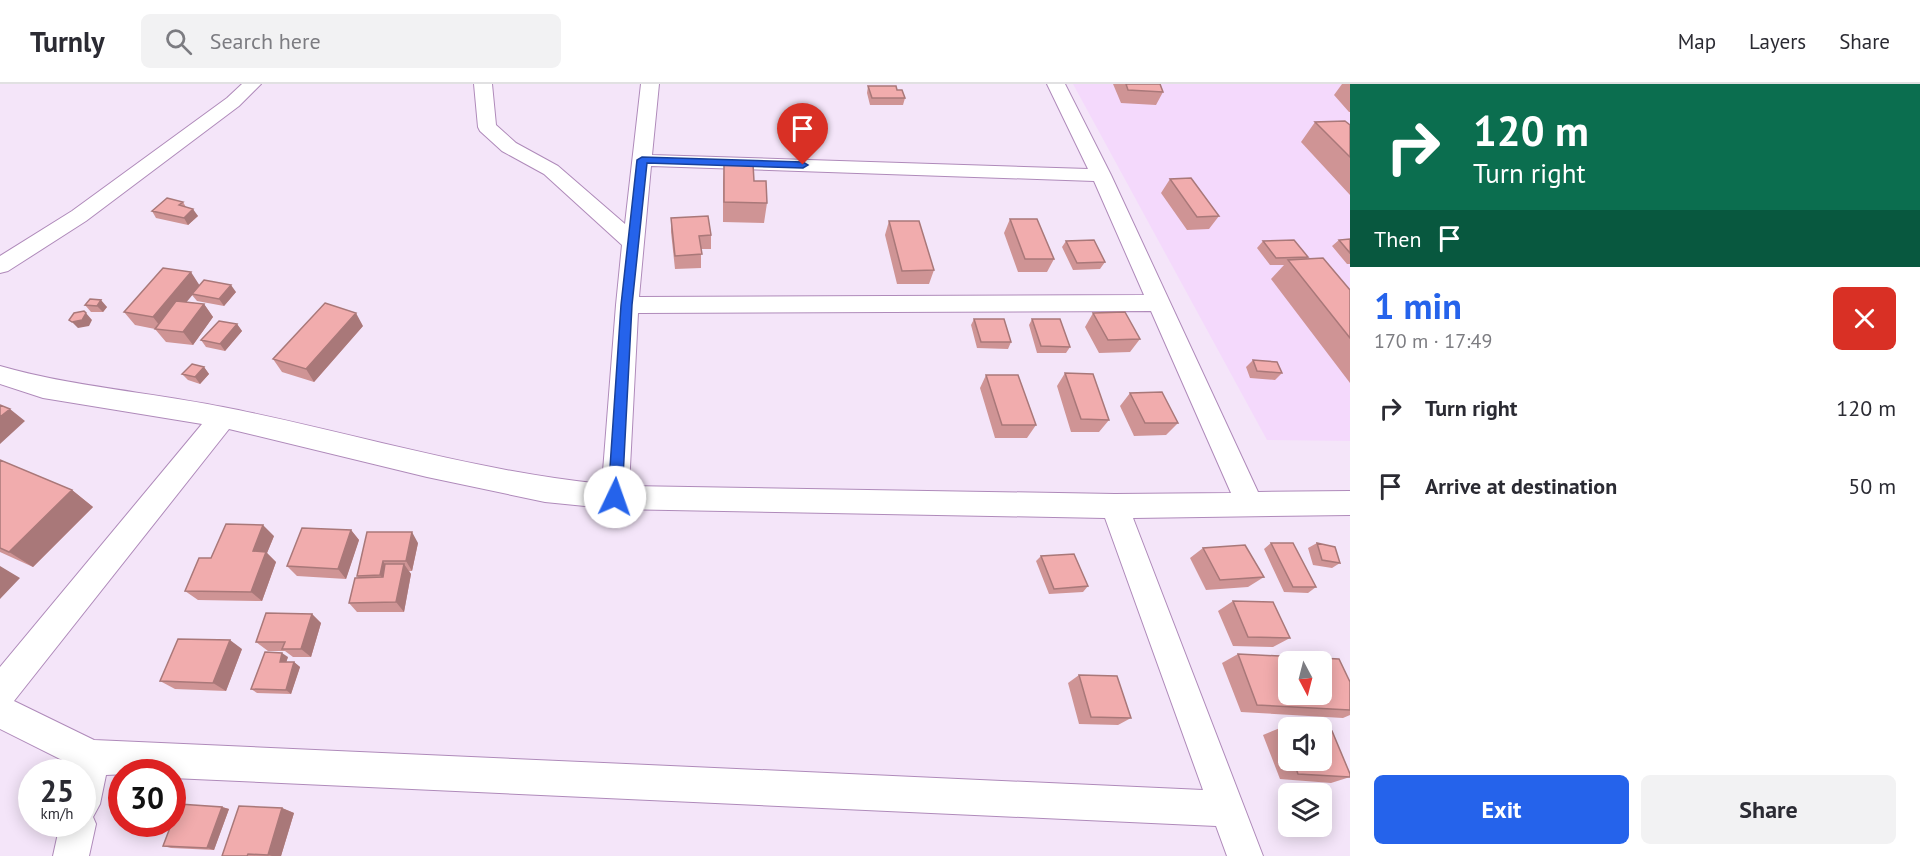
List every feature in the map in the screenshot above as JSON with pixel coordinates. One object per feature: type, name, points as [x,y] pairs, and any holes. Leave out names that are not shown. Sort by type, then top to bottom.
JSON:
[{"type":"street","points":[[0,266],[79,216],[233,102],[252,84]]},
{"type":"street","points":[[483,84],[487,127],[509,147],[551,170],[633,243]]},
{"type":"street","points":[[615,497],[627,305],[650,84]]},
{"type":"street","points":[[1056,84],[1101,175],[1249,503]]},
{"type":"street","points":[[642,160],[1101,175]]},
{"type":"street","points":[[627,305],[1158,303]]},
{"type":"street","points":[[0,375],[43,388],[223,417],[427,466],[545,490],[615,497],[1115,506],[1350,503]]},
{"type":"street","points":[[0,692],[223,417]]},
{"type":"street","points":[[1115,506],[1245,856]]},
{"type":"street","points":[[0,711],[93,758],[1227,809]]},
{"type":"street","points":[[71,856],[75,837]]},
{"type":"shaded area","points":[[1073,84],[1350,84],[1350,441],[1267,440]]},
{"type":"building","points":[[1126,84],[1160,84],[1163,92],[1128,90]]},
{"type":"building","points":[[868,86],[896,86],[897,90],[902,90],[905,98],[872,98]]},
{"type":"building","points":[[1345,121],[1350,125],[1350,157],[1315,122]]},
{"type":"building","points":[[724,164],[753,164],[754,181],[766,181],[767,203],[724,202]]},
{"type":"building","points":[[1191,178],[1219,216],[1197,217],[1170,179]]},
{"type":"building","points":[[167,198],[183,202],[179,205],[193,209],[184,218],[152,211]]},
{"type":"building","points":[[708,216],[711,235],[699,236],[702,254],[675,256],[671,218]]},
{"type":"building","points":[[1010,219],[1037,219],[1054,259],[1025,259]]},
{"type":"building","points":[[889,221],[919,221],[934,270],[902,271]]},
{"type":"building","points":[[1350,239],[1350,253],[1339,240]]},
{"type":"building","points":[[1094,240],[1105,262],[1077,263],[1066,241]]},
{"type":"building","points":[[1294,240],[1308,257],[1276,258],[1263,241]]},
{"type":"building","points":[[1323,258],[1350,290],[1350,338],[1288,260]]},
{"type":"building","points":[[163,268],[191,272],[153,317],[124,312]]},
{"type":"building","points":[[204,280],[231,285],[219,299],[192,294]]},
{"type":"building","points":[[90,299],[101,300],[97,306],[85,305]]},
{"type":"building","points":[[176,301],[204,304],[183,332],[155,329]]},
{"type":"building","points":[[325,303],[356,313],[306,369],[273,359]]},
{"type":"building","points":[[84,311],[86,313],[82,320],[72,322],[69,320],[74,313]]},
{"type":"building","points":[[1125,312],[1140,339],[1108,340],[1093,313]]},
{"type":"building","points":[[974,319],[1004,319],[1011,342],[981,342]]},
{"type":"building","points":[[1032,319],[1060,319],[1070,347],[1041,346]]},
{"type":"building","points":[[219,321],[237,324],[220,344],[201,340]]},
{"type":"building","points":[[1253,360],[1277,362],[1282,373],[1257,371]]},
{"type":"building","points":[[192,364],[204,367],[195,377],[182,374]]},
{"type":"building","points":[[1065,373],[1093,374],[1109,420],[1081,419]]},
{"type":"building","points":[[986,375],[1018,375],[1036,425],[1002,425]]},
{"type":"building","points":[[1162,392],[1178,423],[1145,423],[1130,393]]},
{"type":"building","points":[[0,405],[10,409],[0,417]]},
{"type":"building","points":[[0,460],[72,490],[9,552],[0,548]]},
{"type":"building","points":[[226,524],[263,525],[253,551],[266,552],[251,592],[185,591],[199,558],[211,558]]},
{"type":"building","points":[[302,528],[351,530],[338,569],[287,566]]},
{"type":"building","points":[[367,532],[412,532],[406,561],[383,561],[380,575],[357,576]]},
{"type":"building","points":[[1271,543],[1293,543],[1316,587],[1293,587]]},
{"type":"building","points":[[1317,543],[1335,547],[1340,563],[1322,560]]},
{"type":"building","points":[[1245,545],[1264,577],[1220,580],[1203,548]]},
{"type":"building","points":[[1074,554],[1088,586],[1054,589],[1041,556]]},
{"type":"building","points":[[385,564],[404,564],[396,602],[349,603],[355,578],[383,577]]},
{"type":"building","points":[[1233,601],[1273,602],[1290,638],[1248,637]]},
{"type":"building","points":[[266,613],[312,614],[301,649],[282,649],[285,642],[256,642]]},
{"type":"building","points":[[178,639],[230,640],[213,683],[160,681]]},
{"type":"building","points":[[265,652],[282,653],[280,662],[294,662],[286,690],[251,689]]},
{"type":"building","points":[[1238,654],[1278,656],[1278,705],[1332,705],[1332,659],[1339,659],[1350,682],[1350,710],[1257,705]]},
{"type":"building","points":[[1079,675],[1117,676],[1131,718],[1091,717]]},
{"type":"building","points":[[1332,731],[1350,777],[1298,774],[1297,771],[1332,771]]},
{"type":"building","points":[[186,804],[222,807],[207,848],[163,846],[166,837],[186,837]]},
{"type":"building","points":[[239,806],[282,808],[268,855],[222,856]]},
{"type":"route","points":[[615,497],[627,305],[642,160],[803,165]]}]
